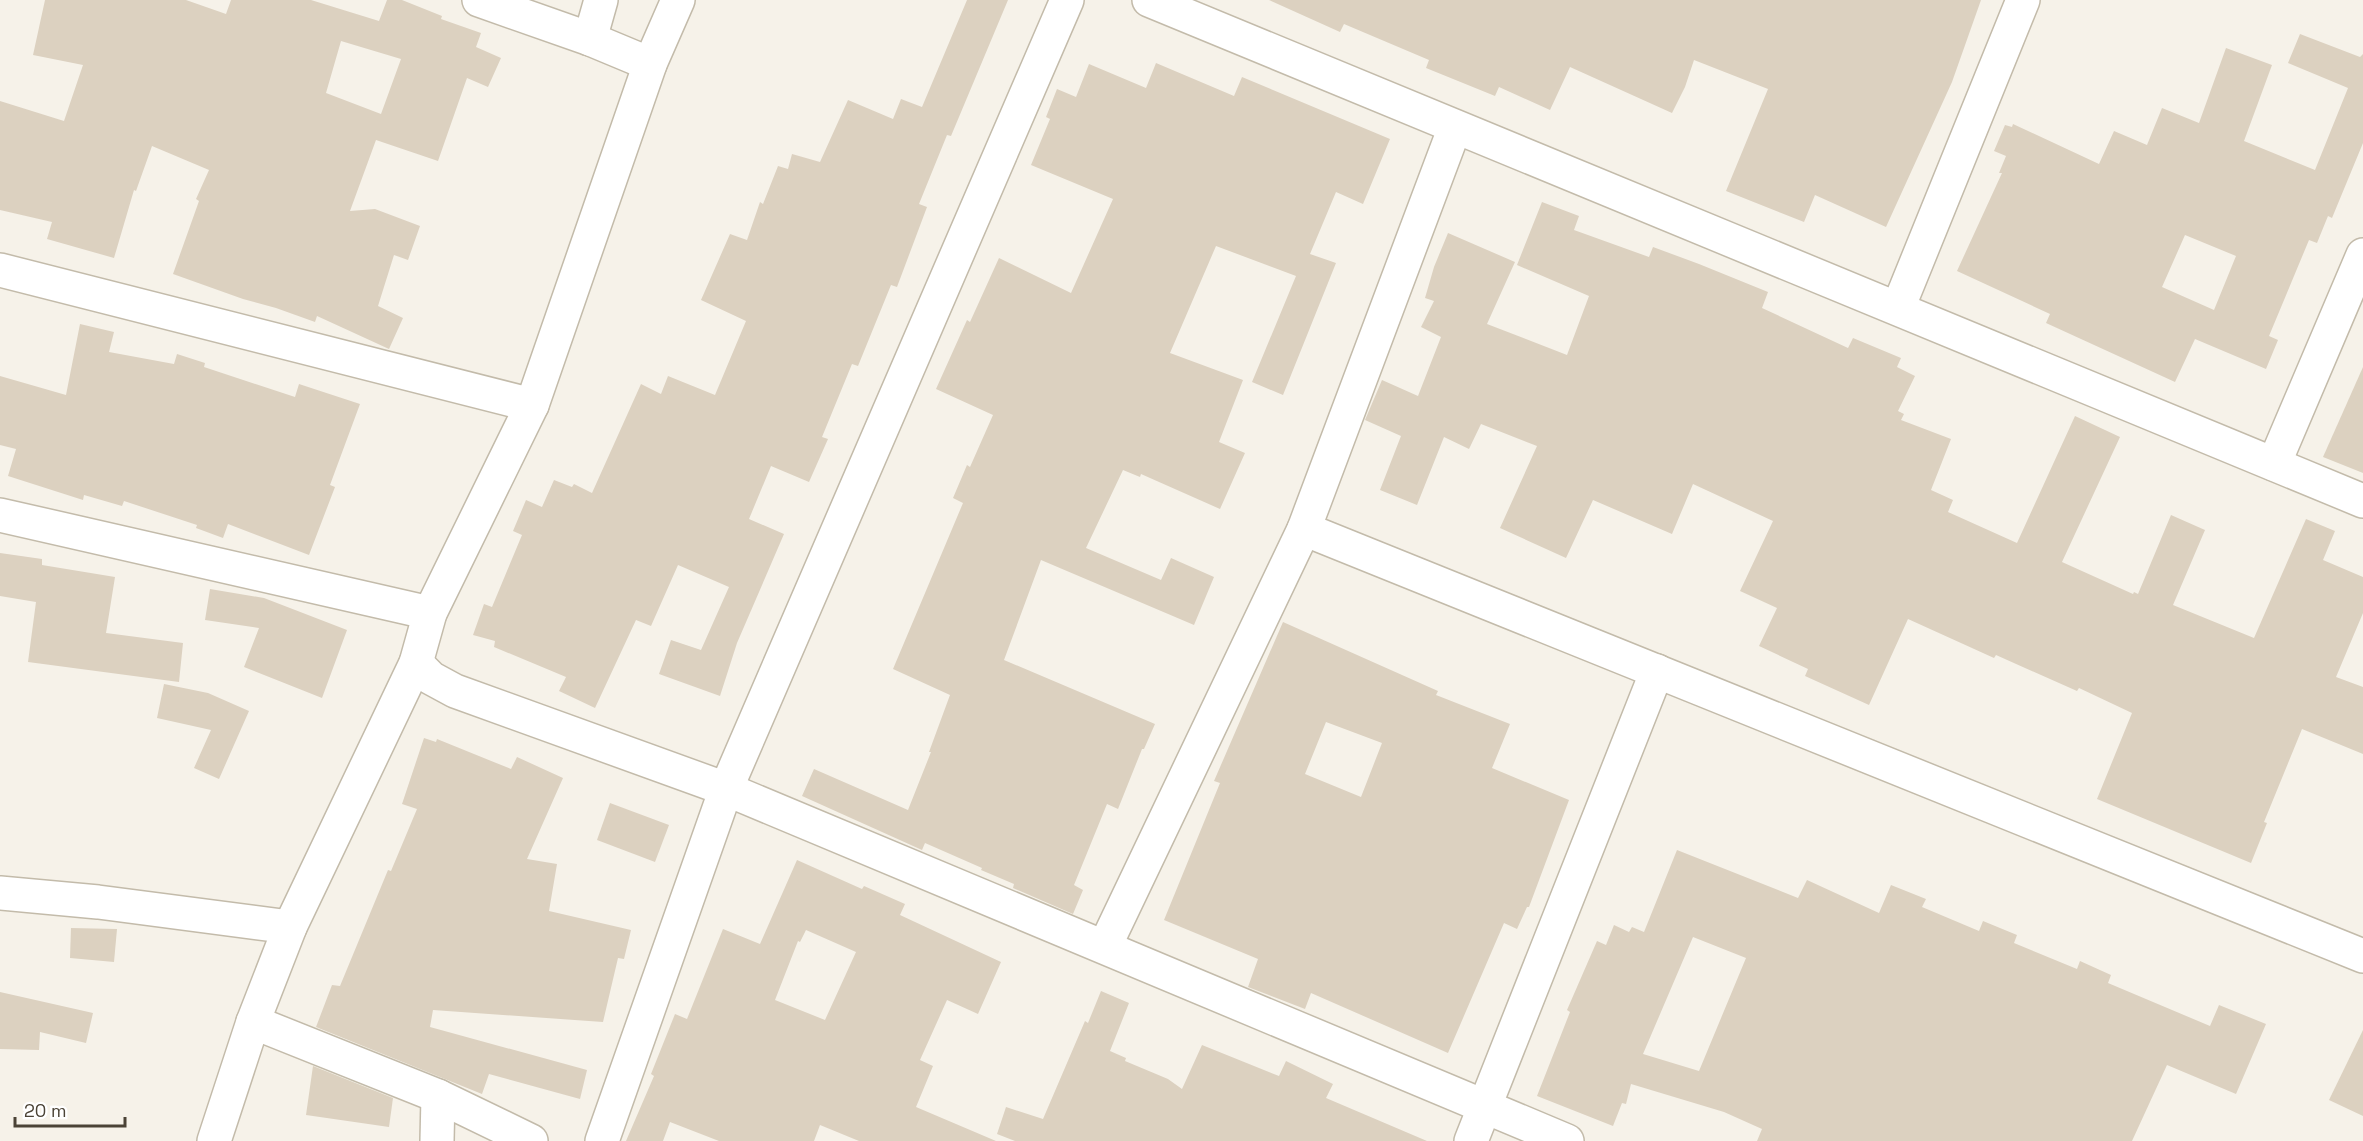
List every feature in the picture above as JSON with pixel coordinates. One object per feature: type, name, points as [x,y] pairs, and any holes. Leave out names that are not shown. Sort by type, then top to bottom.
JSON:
[{"type":"street","points":[[479,0],[590,39],[650,64]]},
{"type":"street","points":[[590,39],[601,0]]},
{"type":"street","points":[[214,1141],[253,1022],[290,927],[416,663],[430,613],[532,405],[650,64],[678,0]]},
{"type":"street","points":[[602,1141],[726,789],[1067,0]]},
{"type":"street","points":[[1149,0],[2363,501]]},
{"type":"street","points":[[1898,308],[2023,0]]},
{"type":"street","points":[[1105,946],[1304,529],[1455,127]]},
{"type":"street","points":[[2274,464],[2363,255]]},
{"type":"street","points":[[0,270],[532,405]]},
{"type":"street","points":[[0,514],[430,613]]},
{"type":"street","points":[[1304,529],[2363,956]]},
{"type":"street","points":[[416,663],[431,678],[455,692],[726,789],[1567,1141]]},
{"type":"street","points":[[1471,1141],[1657,671]]},
{"type":"street","points":[[0,893],[98,902],[290,927]]},
{"type":"street","points":[[253,1022],[438,1096],[531,1141]]},
{"type":"street","points":[[437,1141],[438,1096]]},
{"type":"building","points":[[45,0],[186,0],[226,14],[231,0],[311,0],[379,21],[387,0],[402,0],[442,16],[441,19],[481,33],[476,47],[501,58],[488,87],[467,78],[438,161],[376,140],[350,211],[375,209],[420,226],[408,260],[394,255],[378,306],[403,318],[389,349],[317,316],[315,322],[173,274],[199,201],[196,199],[209,170],[152,146],[136,191],[134,190],[114,258],[47,239],[52,222],[0,210],[0,101],[64,121],[83,65],[33,55]],"holes":[[[341,41],[401,59],[381,114],[326,93]]]},
{"type":"building","points":[[967,0],[1008,0],[951,136],[947,135],[919,204],[927,207],[897,287],[891,285],[858,366],[852,364],[822,437],[828,439],[809,482],[771,466],[749,519],[784,534],[737,643],[720,696],[659,674],[671,640],[701,650],[729,587],[678,565],[651,626],[636,620],[595,708],[559,691],[566,677],[494,647],[495,641],[473,635],[484,604],[492,607],[522,535],[513,531],[526,500],[542,507],[554,480],[572,487],[574,484],[592,493],[641,384],[661,394],[668,376],[715,395],[746,321],[701,300],[730,234],[747,240],[760,202],[763,204],[778,166],[788,169],[792,154],[820,162],[848,100],[893,119],[901,99],[922,107]]},
{"type":"building","points":[[1269,0],[1981,0],[1952,82],[1886,227],[1815,195],[1804,222],[1726,191],[1768,89],[1694,60],[1685,87],[1672,113],[1570,67],[1550,110],[1499,87],[1495,96],[1426,68],[1429,60],[1344,24],[1340,32]]},
{"type":"building","points":[[2300,34],[2360,57],[2363,54],[2363,143],[2332,218],[2328,216],[2317,243],[2309,240],[2269,336],[2278,340],[2266,369],[2195,339],[2175,382],[2046,323],[2050,314],[1957,271],[2002,173],[1999,173],[2006,156],[1994,151],[2005,125],[2012,127],[2013,124],[2099,164],[2114,131],[2147,145],[2162,108],[2199,123],[2226,48],[2272,65],[2244,141],[2315,170],[2348,88],[2288,63]],"holes":[[[2185,235],[2236,256],[2214,310],[2162,287]]]},
{"type":"building","points":[[1156,63],[1234,96],[1242,77],[1390,139],[1363,204],[1336,192],[1310,254],[1336,263],[1283,395],[1252,382],[1296,276],[1216,246],[1170,353],[1243,380],[1219,442],[1245,453],[1220,509],[1141,474],[1140,477],[1123,470],[1086,548],[1161,580],[1171,558],[1214,577],[1194,625],[1041,560],[1004,660],[1155,724],[1142,749],[1118,809],[1107,804],[1074,885],[1083,890],[1073,914],[1013,888],[1014,884],[925,843],[922,850],[802,796],[814,769],[908,810],[950,695],[893,669],[963,503],[953,498],[967,465],[970,467],[993,415],[936,389],[967,320],[970,322],[999,258],[1071,293],[1113,199],[1031,165],[1050,119],[1046,117],[1057,89],[1076,97],[1089,64],[1146,88]]},
{"type":"building","points":[[1542,202],[1579,216],[1574,230],[1649,257],[1653,247],[1699,264],[1768,292],[1762,308],[1848,348],[1853,338],[1901,358],[1897,367],[1915,376],[1898,411],[1904,414],[1901,420],[1951,439],[1931,490],[1953,500],[1948,512],[2017,543],[2075,416],[2120,437],[2062,562],[2133,594],[2134,592],[2138,594],[2171,515],[2205,530],[2173,605],[2254,638],[2306,519],[2335,531],[2323,560],[2363,577],[2363,613],[2336,677],[2363,687],[2363,754],[2302,729],[2264,822],[2267,823],[2251,863],[2097,799],[2132,713],[2079,688],[2077,691],[1996,655],[1994,658],[1908,619],[1869,705],[1805,676],[1808,669],[1759,646],[1777,608],[1740,591],[1773,521],[1693,484],[1672,534],[1593,500],[1566,558],[1500,528],[1537,446],[1481,424],[1469,449],[1444,437],[1417,505],[1380,490],[1401,436],[1365,420],[1382,380],[1418,396],[1441,337],[1421,327],[1434,301],[1425,298],[1434,267],[1448,233],[1515,262],[1487,324],[1567,355],[1589,296],[1517,265]]},
{"type":"building","points":[[80,324],[114,332],[109,352],[174,364],[177,354],[205,363],[204,367],[295,397],[299,384],[360,404],[330,485],[335,487],[309,555],[228,524],[223,538],[196,528],[197,525],[124,501],[122,506],[84,495],[83,500],[8,476],[16,449],[0,445],[0,376],[66,395]]},
{"type":"building","points":[[2363,367],[2363,473],[2323,457]]},
{"type":"building","points":[[0,553],[42,559],[42,565],[115,577],[106,633],[183,643],[179,682],[28,662],[36,602],[0,596]]},
{"type":"building","points":[[210,589],[264,598],[347,630],[322,698],[244,667],[259,628],[205,620]]},
{"type":"building","points":[[1283,622],[1438,691],[1436,695],[1510,724],[1492,768],[1569,800],[1529,907],[1517,929],[1504,923],[1448,1053],[1311,993],[1305,1009],[1248,987],[1258,959],[1164,920],[1220,783],[1214,781]],"holes":[[[1326,722],[1382,743],[1361,797],[1305,774]]]},
{"type":"building","points":[[164,684],[208,693],[249,711],[219,779],[194,768],[211,730],[157,718]]},
{"type":"building","points":[[424,738],[436,742],[437,739],[511,769],[517,757],[563,778],[527,859],[557,864],[549,911],[631,930],[624,959],[618,958],[603,1022],[433,1010],[430,1027],[587,1070],[580,1099],[489,1074],[482,1094],[316,1027],[332,985],[340,986],[388,870],[391,871],[417,809],[402,804]]},
{"type":"building","points":[[610,803],[669,825],[655,862],[597,840]]},
{"type":"building","points":[[1677,850],[1798,898],[1807,880],[1879,913],[1891,885],[1926,899],[1922,907],[1979,931],[1983,921],[2017,935],[2014,943],[2077,969],[2080,961],[2111,975],[2108,983],[2210,1026],[2219,1005],[2266,1024],[2236,1094],[2167,1065],[2132,1141],[1757,1141],[1762,1129],[1724,1112],[1631,1084],[1626,1104],[1622,1103],[1613,1126],[1537,1096],[1570,1012],[1567,1010],[1597,941],[1606,945],[1614,925],[1629,932],[1632,927],[1644,932]],"holes":[[[1693,937],[1746,958],[1699,1071],[1643,1054]]]},
{"type":"building","points":[[797,860],[862,889],[864,886],[905,904],[900,915],[1001,962],[978,1014],[947,1000],[920,1060],[933,1066],[916,1107],[996,1141],[859,1141],[820,1125],[814,1141],[719,1141],[670,1122],[663,1141],[626,1141],[654,1076],[651,1074],[675,1014],[687,1019],[723,929],[760,944]],"holes":[[[806,930],[856,952],[825,1020],[775,1000],[798,941],[800,942]]]},
{"type":"building","points":[[71,928],[117,929],[114,962],[70,958]]},
{"type":"building","points":[[1101,991],[1129,1003],[1110,1051],[1126,1058],[1125,1061],[1168,1079],[1182,1089],[1202,1045],[1279,1076],[1286,1061],[1333,1084],[1326,1098],[1427,1141],[1015,1141],[997,1134],[1006,1107],[1043,1119],[1085,1021],[1088,1023]]},
{"type":"building","points":[[0,992],[93,1013],[86,1043],[40,1032],[39,1050],[0,1049]]},
{"type":"building","points":[[2363,1030],[2363,1116],[2329,1100]]},
{"type":"building","points":[[313,1066],[393,1098],[389,1127],[306,1115]]}]
